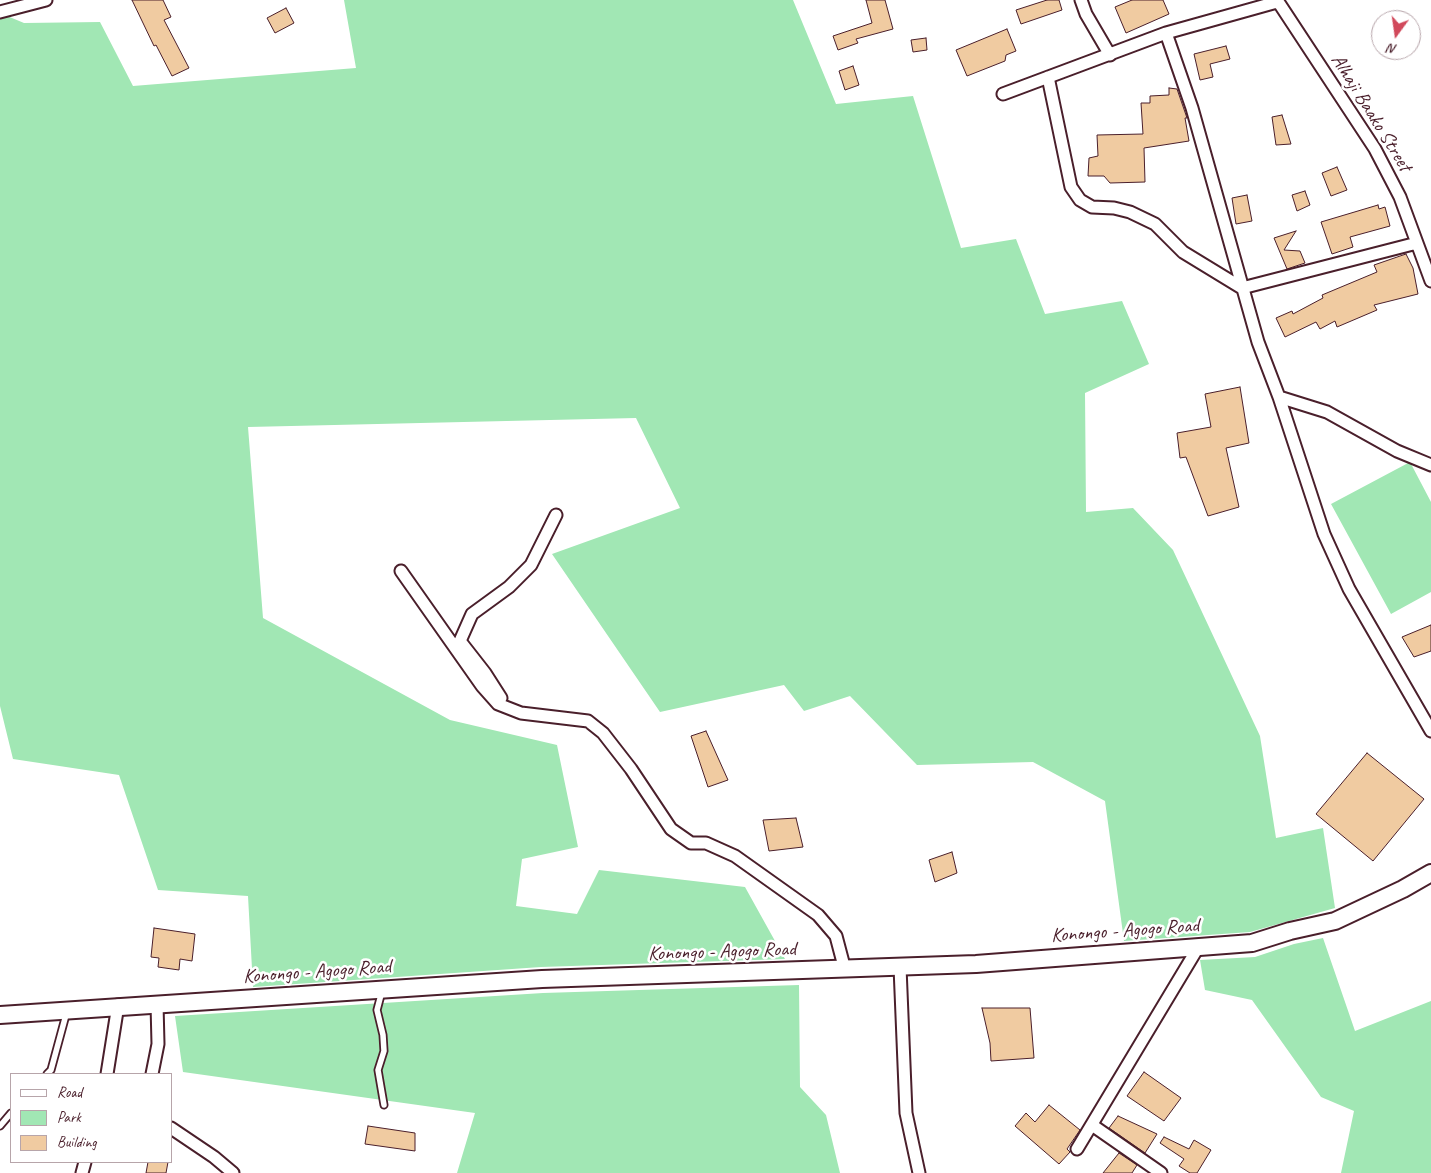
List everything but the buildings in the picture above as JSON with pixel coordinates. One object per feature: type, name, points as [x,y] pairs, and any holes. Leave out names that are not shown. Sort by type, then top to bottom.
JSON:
[{"type":"main road","name":"Konongo - Agogo Road","points":[[0,1015],[542,979],[845,970],[1252,943],[1290,931],[1335,921],[1403,889],[1431,873]]},
{"type":"street","points":[[0,12],[46,0]]},
{"type":"street","points":[[1081,0],[1086,14],[1110,55]]},
{"type":"street","points":[[1003,94],[1166,33],[1277,1]]},
{"type":"street","name":"Alhaji Baako Street","points":[[1277,1],[1375,149],[1400,197],[1431,280]]},
{"type":"street","points":[[1166,33],[1192,108],[1258,342],[1279,397],[1324,534],[1349,589],[1431,731]]},
{"type":"street","points":[[1048,78],[1072,186],[1080,200],[1092,207],[1114,208],[1130,212],[1155,224],[1183,252],[1242,288],[1417,243]]},
{"type":"street","points":[[1279,397],[1327,412],[1397,451],[1431,465]]},
{"type":"street","points":[[501,698],[485,673],[460,641],[472,614],[509,587],[531,565],[556,515]]},
{"type":"street","points":[[401,571],[482,686],[498,704],[520,713],[588,721],[603,734],[631,769],[672,829],[691,843],[706,843],[736,856],[818,915],[836,936],[845,970]]},
{"type":"street","points":[[1076,1149],[1199,946]]},
{"type":"street","points":[[900,967],[906,1113],[919,1173]]},
{"type":"street","points":[[152,1073],[158,1044],[158,1004]]},
{"type":"street","points":[[107,1073],[118,1006]]},
{"type":"street","points":[[1092,1125],[1161,1173]]},
{"type":"street","points":[[172,1129],[214,1157],[233,1173]]},
{"type":"lane","points":[[383,989],[377,1010],[383,1034],[384,1051],[378,1070],[384,1105]]},
{"type":"lane","points":[[48,1073],[68,1009]]},
{"type":"lane","points":[[0,1126],[10,1115]]},
{"type":"green space","points":[[344,0],[793,0],[836,104],[913,96],[961,248],[1016,239],[1045,314],[1122,301],[1149,364],[1085,393],[1086,512],[1133,508],[1173,550],[1260,736],[1276,838],[1323,828],[1335,908],[1250,932],[1124,941],[1105,801],[1033,762],[917,765],[850,696],[804,711],[784,685],[660,712],[552,554],[680,508],[636,418],[248,427],[263,618],[450,720],[557,745],[578,847],[522,859],[516,906],[577,914],[599,870],[745,887],[785,959],[541,967],[253,987],[248,896],[158,890],[119,775],[13,759],[0,706],[0,13],[24,23],[100,22],[133,86],[356,68]]},
{"type":"green space","points":[[1410,462],[1431,502],[1431,592],[1391,614],[1331,504]]},
{"type":"green space","points":[[1323,938],[1355,1031],[1431,1001],[1431,1173],[1341,1173],[1354,1111],[1321,1097],[1252,1000],[1205,990],[1200,960],[1255,957],[1294,944]]},
{"type":"green space","points":[[799,985],[800,1087],[826,1115],[840,1173],[457,1173],[475,1113],[183,1072],[175,1016],[543,993]]}]
